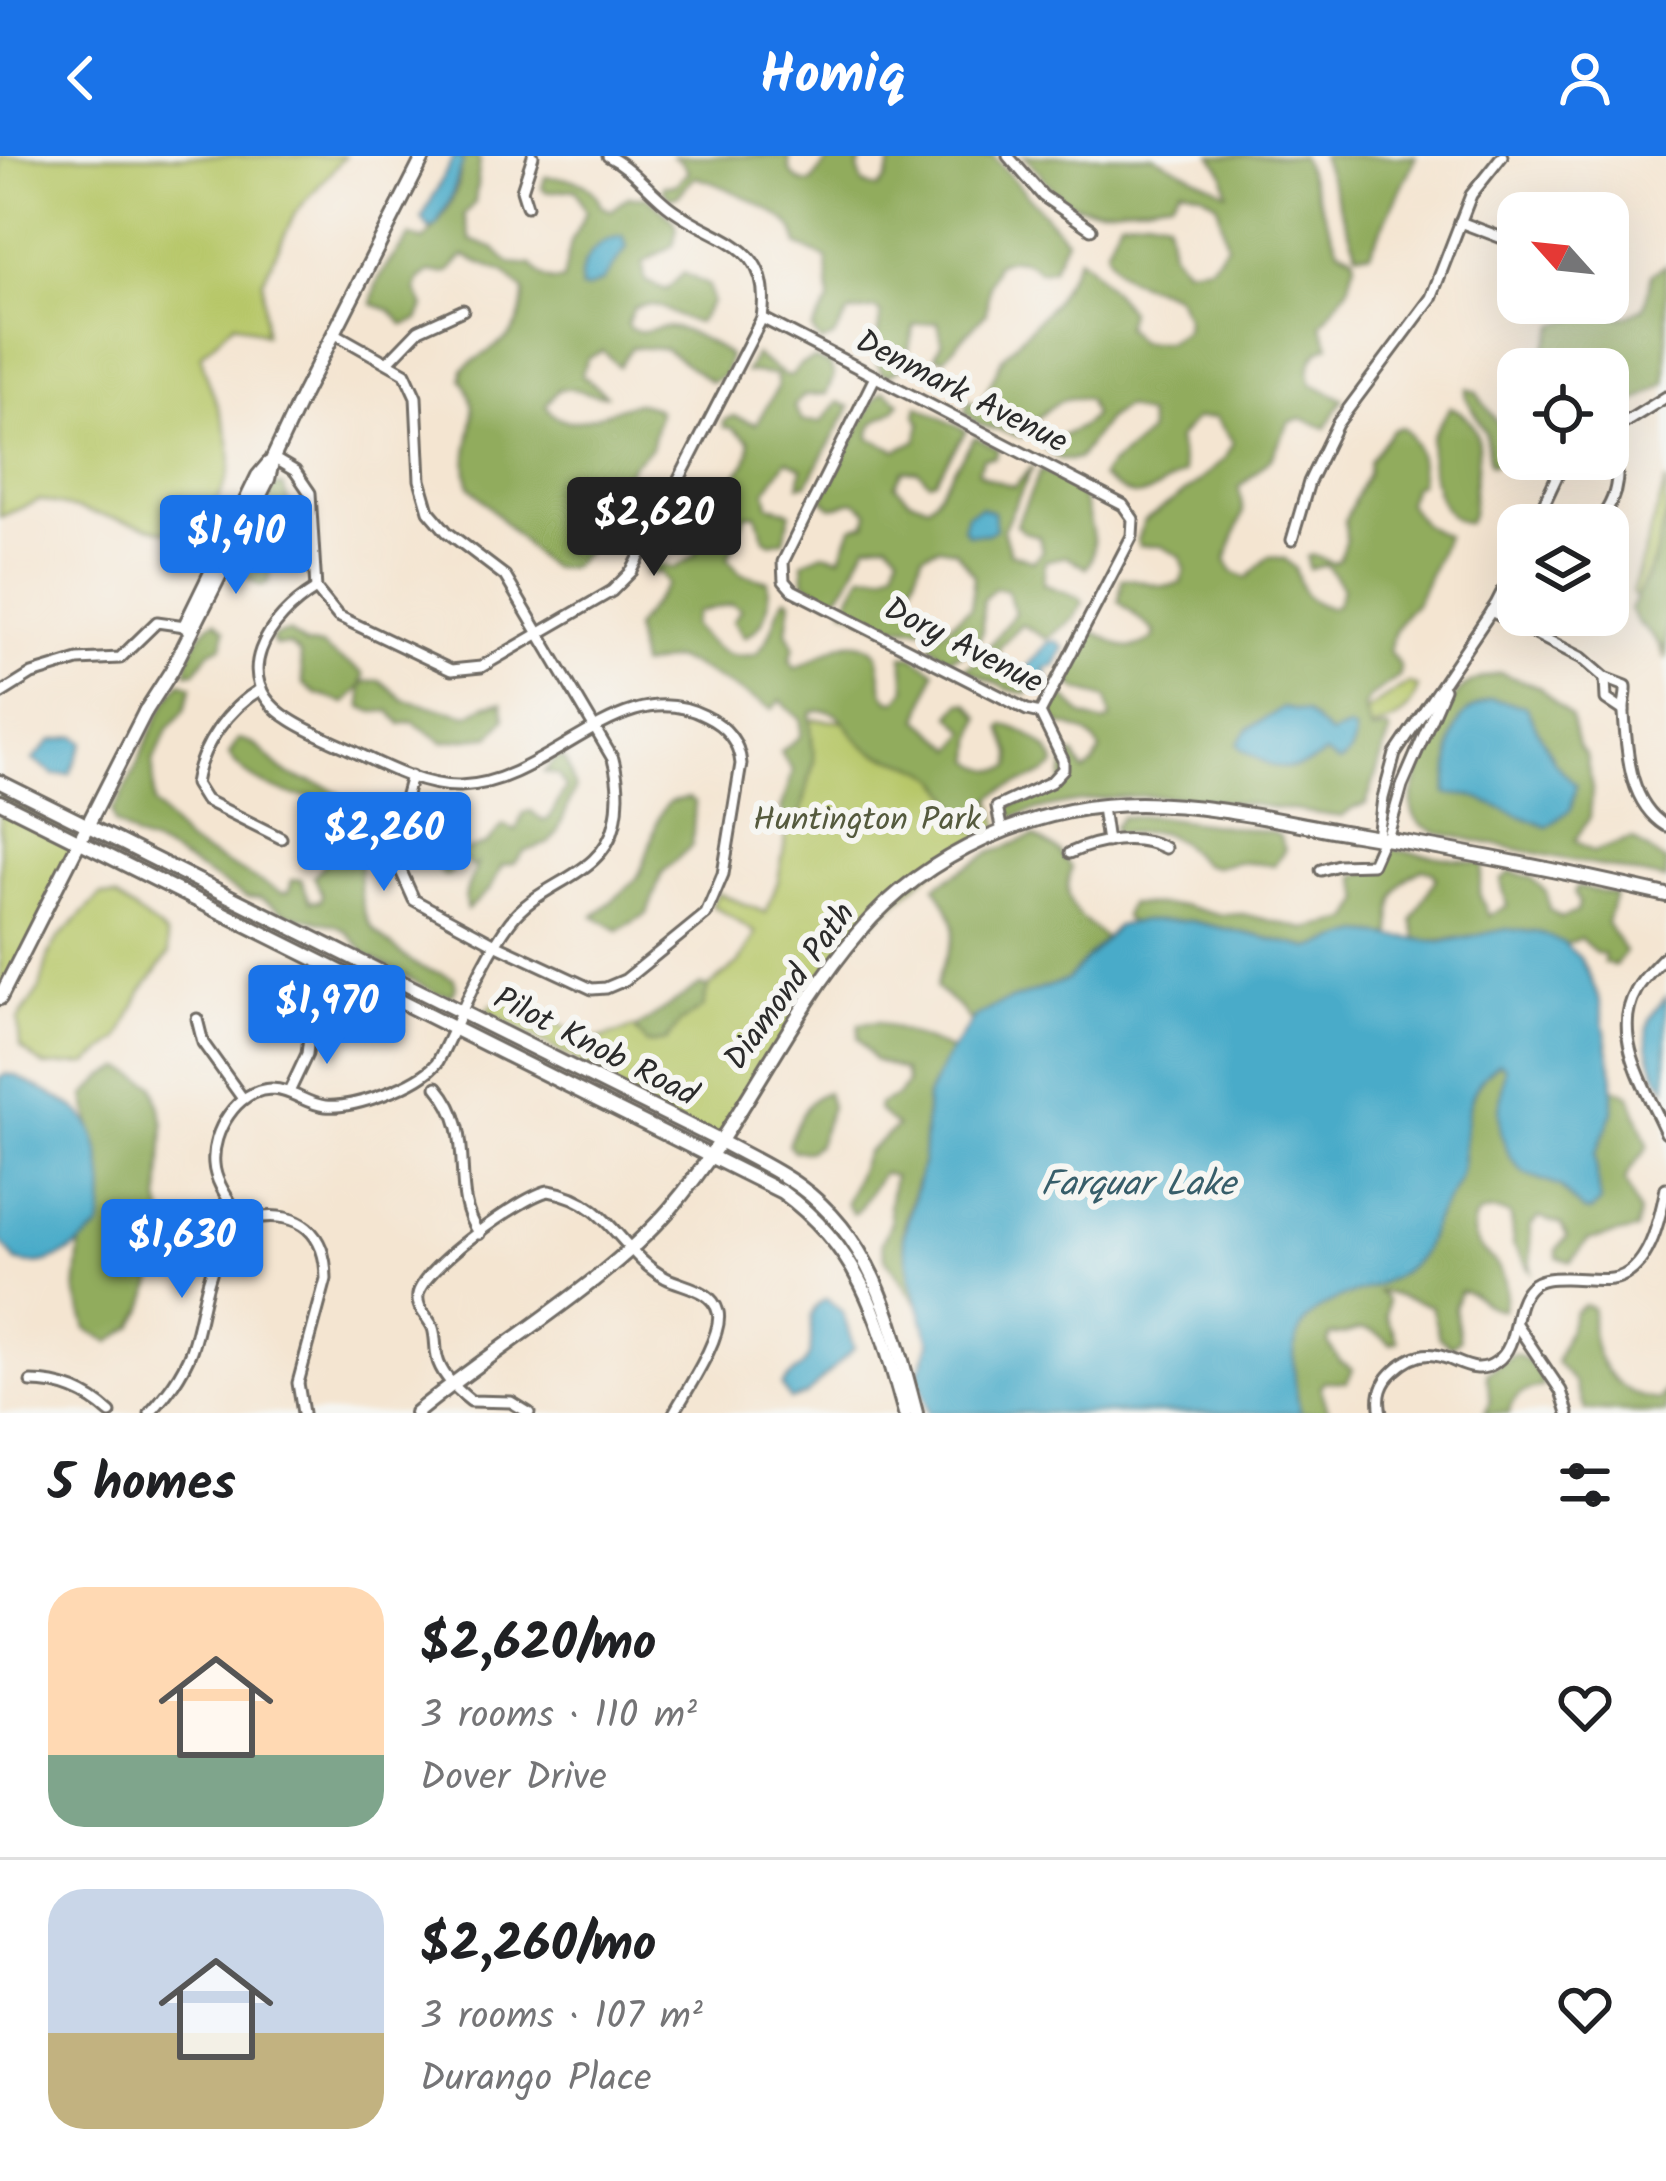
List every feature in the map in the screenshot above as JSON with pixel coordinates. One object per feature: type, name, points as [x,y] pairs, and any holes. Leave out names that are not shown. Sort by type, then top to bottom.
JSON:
[{"type":"main road","points":[[145,712],[181,654],[424,156]]},
{"type":"main road","points":[[0,998],[258,476],[273,458]]},
{"type":"main road","name":"Pilot Knob Road","points":[[0,782],[718,1140],[803,1189],[857,1246],[884,1296],[916,1413]]},
{"type":"main road","name":"Pilot Knob Road","points":[[0,802],[782,1192],[840,1246],[874,1308],[904,1413]]},
{"type":"main road","name":"Diamond Path","points":[[416,1413],[633,1247],[671,1207],[710,1154],[828,971],[861,929],[926,872],[1002,832],[1046,817],[1102,807],[1183,806],[1508,859],[1666,895]]},
{"type":"street","points":[[526,206],[522,190],[533,156]]},
{"type":"street","points":[[273,458],[296,471],[310,493],[316,589],[338,616],[452,670],[481,667],[612,591],[632,571],[761,318],[762,279],[741,247],[669,207],[633,172],[608,156]]},
{"type":"street","points":[[1008,156],[1043,196],[1091,229]]},
{"type":"street","points":[[1292,541],[1309,482],[1337,424],[1431,298],[1476,186],[1502,156]]},
{"type":"street","points":[[1460,222],[1497,236]]},
{"type":"street","points":[[389,361],[419,330],[463,310]]},
{"type":"street","name":"Denmark Avenue","points":[[761,318],[1123,506],[1132,519],[1132,536],[1040,713]]},
{"type":"street","points":[[243,1222],[213,1166],[214,1146],[227,1117],[243,1099],[265,1090],[290,1092],[316,1104],[335,1106],[406,1085],[435,1066],[497,945],[524,905],[592,864],[611,841],[619,805],[613,759],[505,576],[447,532],[429,511],[420,480],[416,397],[405,373],[334,333]]},
{"type":"street","name":"Dory Avenue","points":[[874,379],[785,558],[784,581],[792,590],[1040,713],[1064,760],[1063,769],[1051,782],[997,807],[1002,832]]},
{"type":"street","points":[[1629,419],[1666,397]]},
{"type":"street","points":[[316,589],[287,607],[267,632],[258,665],[261,689],[286,718],[411,776],[454,787],[494,783],[634,708],[664,703],[692,709],[722,724],[740,749],[741,764],[717,896],[692,928],[625,980],[606,988],[579,986],[427,910],[406,888],[398,824],[411,776]]},
{"type":"street","points":[[1383,838],[1389,769],[1395,754],[1497,600]]},
{"type":"street","points":[[1491,611],[1580,656],[1605,678],[1626,686],[1624,711],[1639,800],[1666,826]]},
{"type":"street","points":[[0,694],[27,676],[78,660],[120,658],[157,622],[185,626]]},
{"type":"street","points":[[1605,678],[1606,699],[1624,711]]},
{"type":"street","points":[[1322,870],[1370,866],[1378,858],[1402,786],[1448,679]]},
{"type":"street","points":[[261,689],[239,701],[224,720],[196,772],[195,784],[205,800],[281,838]]},
{"type":"street","points":[[1102,807],[1107,842]]},
{"type":"street","points":[[1070,853],[1107,842],[1147,841],[1166,848]]},
{"type":"street","points":[[1666,955],[1634,992],[1627,1025],[1636,1066],[1666,1133]]},
{"type":"street","points":[[197,1019],[202,1043],[243,1099]]},
{"type":"street","points":[[290,1092],[308,1054],[310,1028]]},
{"type":"street","points":[[437,1087],[456,1119],[466,1172],[464,1206],[479,1234]]},
{"type":"street","points":[[1381,1413],[1379,1393],[1389,1376],[1420,1353],[1437,1354],[1473,1368],[1493,1366],[1508,1351],[1521,1300],[1531,1286],[1540,1281],[1614,1279],[1632,1270],[1646,1251],[1666,1188]]},
{"type":"street","points":[[530,1413],[511,1402],[471,1401],[452,1383],[437,1359],[434,1330],[418,1304],[418,1290],[428,1273],[525,1199],[554,1191],[607,1219],[660,1274],[706,1295],[718,1316],[716,1334],[674,1413]]},
{"type":"street","points":[[149,1413],[182,1372],[220,1249],[243,1222],[266,1216],[287,1218],[306,1228],[321,1246],[326,1279],[298,1383],[303,1413]]},
{"type":"street","points":[[1516,1324],[1562,1391],[1568,1413]]},
{"type":"street","points":[[32,1382],[52,1382],[86,1395],[110,1413]]},
{"type":"green space","points":[[0,156],[345,156],[295,213],[263,280],[265,334],[235,322],[201,355],[225,425],[230,468],[196,539],[40,500],[0,517]]},
{"type":"green space","points":[[460,156],[477,156],[480,161],[475,202],[464,215],[471,240],[495,249],[509,263],[532,265],[553,281],[563,280],[571,242],[586,212],[576,189],[547,192],[542,188],[545,177],[585,185],[611,211],[627,197],[647,197],[677,228],[673,245],[643,263],[645,281],[666,290],[684,273],[709,286],[712,302],[698,323],[644,305],[634,308],[627,324],[640,331],[683,330],[729,356],[725,375],[711,382],[665,349],[632,347],[619,366],[603,351],[588,358],[581,374],[606,395],[559,389],[546,405],[565,421],[589,419],[637,403],[659,413],[651,448],[632,465],[599,520],[589,549],[571,567],[552,568],[540,560],[470,486],[467,471],[473,406],[463,369],[513,331],[524,291],[505,273],[464,256],[449,271],[429,272],[419,280],[416,290],[424,307],[418,320],[404,325],[390,310],[372,304],[380,277],[397,252],[410,236],[423,241],[445,213],[456,190]]},
{"type":"green space","points":[[671,156],[789,156],[793,176],[811,183],[831,156],[864,156],[858,169],[863,184],[878,189],[893,156],[993,156],[1066,239],[1052,269],[1039,271],[1013,259],[996,264],[986,313],[943,359],[935,356],[942,342],[938,322],[914,325],[905,366],[889,375],[882,373],[874,356],[881,313],[876,309],[849,313],[833,338],[821,343],[812,330],[829,302],[827,258],[798,246],[791,227],[773,213],[717,185],[694,177],[679,195],[670,198],[664,185],[675,185],[688,172]]},
{"type":"green space","points":[[1023,156],[1153,156],[1227,192],[1224,174],[1212,156],[1301,156],[1338,248],[1352,254],[1355,261],[1348,288],[1321,324],[1329,345],[1315,356],[1309,372],[1312,384],[1343,399],[1326,428],[1301,418],[1289,422],[1272,457],[1239,488],[1243,512],[1226,560],[1233,572],[1247,578],[1269,556],[1285,559],[1295,568],[1309,598],[1330,608],[1337,604],[1343,588],[1327,565],[1309,569],[1307,557],[1339,560],[1346,539],[1345,519],[1369,461],[1393,429],[1402,427],[1412,438],[1420,483],[1413,486],[1407,503],[1424,525],[1446,536],[1416,604],[1401,619],[1393,637],[1389,651],[1400,666],[1399,677],[1370,697],[1364,707],[1371,731],[1388,729],[1390,733],[1366,804],[1342,817],[1217,800],[1137,796],[1006,815],[1007,807],[1061,788],[1066,754],[1074,755],[1084,772],[1094,764],[1100,751],[1093,738],[1056,723],[1051,713],[1057,695],[1063,694],[1083,716],[1104,723],[1111,719],[1107,698],[1071,684],[1071,665],[1085,636],[1093,632],[1127,648],[1153,639],[1155,632],[1119,602],[1122,579],[1173,585],[1181,583],[1185,569],[1180,556],[1160,546],[1139,546],[1144,522],[1195,485],[1225,458],[1233,442],[1215,417],[1195,419],[1177,440],[1184,473],[1151,492],[1135,495],[1101,477],[1149,431],[1147,415],[1125,407],[1107,419],[1078,459],[1068,460],[1045,448],[1088,421],[1093,415],[1088,400],[1059,402],[1022,437],[980,425],[965,413],[968,401],[980,405],[1003,357],[1054,302],[1079,257],[1129,311],[1125,327],[1139,342],[1167,342],[1185,330],[1186,316],[1176,296],[1126,277],[1112,262],[1106,250],[1120,219],[1167,220],[1172,251],[1185,268],[1210,265],[1227,245],[1217,203],[1202,193],[1181,187],[1172,200],[1085,207],[1062,198]]},
{"type":"green space","points":[[1321,156],[1416,156],[1370,253],[1357,253]]},
{"type":"green space","points":[[1666,265],[1666,383],[1629,406],[1629,348],[1546,348],[1559,324],[1629,324],[1629,315],[1644,307],[1652,274]]},
{"type":"green space","points":[[755,355],[784,375],[792,376],[800,365],[814,359],[830,365],[834,376],[826,394],[804,395],[794,406],[802,421],[821,422],[838,402],[850,407],[807,484],[799,485],[802,468],[787,460],[766,490],[769,505],[791,512],[784,540],[771,543],[756,514],[745,515],[728,558],[740,573],[768,581],[768,606],[762,621],[744,637],[733,621],[741,609],[732,604],[697,612],[692,625],[720,651],[736,656],[756,654],[787,597],[791,601],[787,631],[794,646],[790,661],[795,668],[846,643],[867,646],[878,654],[883,691],[889,700],[897,701],[906,689],[903,656],[912,656],[935,671],[919,719],[955,749],[967,731],[951,715],[961,703],[968,703],[980,717],[973,760],[981,766],[997,770],[1012,766],[1004,725],[1036,740],[1055,766],[997,794],[988,803],[984,832],[966,828],[951,796],[931,773],[870,750],[836,714],[821,710],[810,717],[814,761],[801,814],[797,819],[786,818],[781,810],[793,771],[780,752],[801,736],[801,720],[781,700],[772,709],[690,664],[673,659],[640,666],[634,628],[668,584],[660,572],[648,574],[648,567],[675,568],[695,555],[709,507],[742,469],[749,451],[749,440],[724,427],[724,421],[734,416],[756,424],[778,387],[776,375],[746,372]]},
{"type":"green space","points":[[1467,389],[1476,392],[1497,422],[1497,461],[1493,465],[1485,432],[1466,397]]},
{"type":"green space","points":[[884,391],[900,402],[873,425],[870,438],[897,450],[917,440],[918,406],[966,431],[935,480],[929,482],[918,471],[903,470],[895,485],[909,499],[928,505],[975,437],[998,450],[995,457],[983,458],[978,471],[985,477],[1014,487],[1033,466],[1003,530],[1010,553],[1034,561],[1042,551],[1039,536],[1016,525],[1041,470],[1079,488],[1092,530],[1091,560],[1086,568],[1066,556],[1045,561],[1043,584],[1083,602],[1073,619],[1047,639],[1021,624],[999,648],[1001,661],[1027,687],[1027,694],[965,668],[979,659],[1015,613],[1007,590],[995,588],[983,600],[982,633],[974,650],[947,659],[931,645],[933,638],[971,607],[974,575],[955,550],[939,547],[923,554],[912,584],[913,609],[927,622],[923,628],[883,626],[844,608],[863,574],[885,573],[895,567],[899,552],[888,541],[867,544],[848,582],[831,600],[804,581],[803,562],[823,553],[841,557],[852,527],[866,524],[868,512],[857,502],[831,507],[822,498],[875,399]]},
{"type":"green space","points":[[1450,407],[1471,423],[1478,445],[1473,510],[1467,523],[1448,512],[1433,477],[1432,437]]},
{"type":"green space","points":[[1666,481],[1666,659],[1632,592]]},
{"type":"green space","points":[[274,486],[283,486],[289,503],[277,523],[283,544],[272,561],[269,582],[261,586],[233,569]]},
{"type":"green space","points":[[1666,513],[1666,650],[1630,610],[1654,561]]},
{"type":"green space","points":[[215,621],[225,630],[222,646],[209,652],[195,672],[187,673],[195,644]]},
{"type":"green space","points":[[289,632],[305,645],[322,646],[360,671],[364,675],[361,687],[345,703],[316,694],[303,684],[300,654],[271,640]]},
{"type":"green space","points":[[1500,673],[1539,687],[1571,718],[1578,746],[1586,756],[1592,789],[1590,817],[1575,840],[1593,852],[1632,839],[1666,862],[1666,880],[1439,833],[1416,818],[1412,799],[1416,785],[1451,703],[1466,686]]},
{"type":"green space","points":[[380,680],[404,700],[468,715],[502,703],[505,718],[491,736],[443,742],[413,722],[401,724],[390,711],[362,707],[361,687]]},
{"type":"green space","points":[[181,682],[192,686],[185,710],[168,729],[153,761],[154,804],[187,843],[282,893],[289,891],[292,880],[301,879],[310,901],[320,901],[314,876],[334,853],[329,813],[315,797],[256,780],[229,755],[238,739],[246,741],[290,775],[333,790],[355,817],[360,892],[371,926],[416,965],[454,979],[451,995],[436,993],[366,954],[346,931],[246,897],[115,823],[112,811]]},
{"type":"green space","points":[[1409,683],[1418,687],[1400,717],[1368,729],[1353,719]]},
{"type":"green space","name":"Huntington Park","points":[[807,719],[848,722],[990,795],[1001,832],[937,867],[855,937],[713,1147],[583,1084],[596,1072],[487,1011],[491,1005],[510,1000],[584,1037],[600,1039],[634,1028],[643,1037],[739,963],[756,933],[712,905],[718,893],[766,913],[778,881]]},
{"type":"green space","points":[[559,756],[566,761],[575,789],[557,833],[549,843],[502,866],[490,889],[467,910],[466,892],[477,864],[472,867],[461,857],[449,875],[443,875],[436,866],[439,859],[487,844],[503,825],[516,831],[523,813],[531,811],[543,821],[549,819],[566,788],[558,775],[544,772]]},
{"type":"green space","points":[[0,790],[65,821],[63,829],[83,839],[0,1008]]},
{"type":"green space","points":[[689,798],[695,802],[692,845],[662,873],[647,914],[618,930],[594,916],[636,879],[665,807]]},
{"type":"green space","points":[[1151,816],[1270,832],[1279,835],[1285,849],[1274,865],[1236,862],[1215,867],[1203,864],[1179,841],[1160,832],[1117,833],[1113,829],[1121,817]]},
{"type":"green space","points":[[1034,836],[1059,851],[1071,868],[1070,901],[1105,938],[1067,980],[997,1005],[970,1022],[936,988],[954,928],[935,886],[990,853]]},
{"type":"green space","points":[[1389,849],[1483,864],[1479,893],[1489,915],[1507,906],[1501,880],[1510,872],[1530,877],[1546,892],[1549,910],[1561,918],[1577,912],[1577,887],[1615,895],[1607,923],[1625,952],[1615,966],[1604,963],[1604,954],[1596,953],[1580,938],[1565,945],[1529,931],[1417,940],[1412,920],[1436,878],[1423,869],[1405,880],[1395,896],[1392,936],[1363,933],[1311,948],[1191,921],[1129,923],[1124,916],[1129,904],[1243,914],[1305,929],[1350,920],[1362,900],[1355,876],[1380,866]]},
{"type":"green space","points":[[101,895],[116,897],[166,935],[169,954],[141,992],[120,1039],[87,1064],[44,1066],[20,1047],[18,1020],[40,988],[58,939]]},
{"type":"green space","points":[[700,985],[708,987],[703,1007],[680,1023],[666,1041],[647,1044],[635,1029]]},
{"type":"green space","points":[[878,1022],[951,1050],[927,1096],[923,1161],[903,1237],[919,1306],[885,1258],[882,1243],[891,1222],[894,1176],[882,1173],[857,1212],[853,1214],[846,1203],[866,1153],[897,1127],[878,1110],[879,1104],[897,1096],[907,1083],[904,1071],[874,1060],[858,1038],[859,1024]]},
{"type":"green space","points":[[1486,1047],[1584,1108],[1614,1088],[1630,1095],[1648,1145],[1625,1181],[1639,1213],[1636,1230],[1588,1240],[1571,1262],[1557,1257],[1567,1237],[1561,1224],[1540,1217],[1530,1226],[1531,1271],[1513,1245],[1510,1215],[1480,1214],[1473,1223],[1475,1240],[1500,1270],[1506,1292],[1503,1309],[1460,1291],[1454,1305],[1459,1340],[1451,1346],[1439,1337],[1431,1306],[1377,1290],[1387,1300],[1386,1317],[1398,1341],[1391,1344],[1365,1330],[1330,1335],[1328,1343],[1340,1361],[1353,1369],[1347,1382],[1324,1381],[1320,1386],[1329,1413],[1290,1413],[1285,1387],[1297,1313]]},
{"type":"green space","points":[[123,1068],[154,1085],[164,1124],[160,1201],[169,1235],[144,1309],[134,1326],[110,1342],[87,1329],[76,1292],[80,1245],[92,1209],[93,1138],[85,1096],[105,1076]]},
{"type":"green space","points":[[827,1092],[831,1107],[818,1144],[808,1151],[794,1151],[788,1144],[802,1113]]},
{"type":"green space","points":[[1584,1305],[1592,1308],[1596,1350],[1607,1371],[1624,1388],[1647,1398],[1659,1401],[1666,1390],[1666,1413],[1585,1410],[1575,1383],[1556,1362],[1575,1312]]},
{"type":"green space","points":[[1514,1354],[1533,1366],[1543,1386],[1517,1397],[1510,1413],[1485,1413],[1490,1402],[1487,1373]]},
{"type":"water","points":[[454,156],[463,162],[450,200],[436,226],[429,229],[422,218]]},
{"type":"water","points":[[623,236],[627,247],[603,281],[581,288],[582,269],[591,253]]},
{"type":"water","points":[[981,507],[993,512],[996,529],[968,534],[963,528],[967,514]]},
{"type":"water","points":[[1057,641],[1064,648],[1055,666],[1044,669],[1049,679],[1039,690],[1031,689],[1024,681],[1024,670],[1049,642]]},
{"type":"water","points":[[1491,699],[1525,706],[1555,763],[1576,785],[1571,809],[1547,827],[1472,796],[1446,794],[1457,726],[1475,707]]},
{"type":"water","points":[[1283,708],[1306,713],[1330,735],[1349,728],[1354,731],[1349,754],[1339,763],[1325,754],[1302,766],[1283,768],[1242,749],[1238,743],[1248,729]]},
{"type":"water","points":[[76,736],[84,742],[70,774],[54,775],[33,760],[51,741]]},
{"type":"water","name":"Farquar Lake","points":[[1191,921],[1310,948],[1362,933],[1441,942],[1507,929],[1541,933],[1562,942],[1580,958],[1599,997],[1613,1075],[1613,1112],[1595,1155],[1600,1203],[1583,1211],[1560,1187],[1524,1173],[1510,1157],[1501,1134],[1505,1067],[1499,1063],[1472,1098],[1459,1178],[1421,1254],[1404,1271],[1321,1307],[1306,1321],[1296,1340],[1294,1367],[1301,1413],[928,1413],[918,1374],[930,1342],[903,1237],[923,1161],[927,1096],[974,1018],[1067,980],[1117,926]]},
{"type":"water","points":[[1666,997],[1666,1088],[1647,1038],[1650,1019]]},
{"type":"water","points":[[6,1074],[78,1111],[90,1126],[99,1154],[104,1203],[99,1229],[50,1261],[16,1261],[0,1241],[0,1078]]},
{"type":"water","points":[[826,1299],[842,1311],[854,1348],[806,1395],[790,1400],[782,1386],[807,1360],[811,1317]]}]
